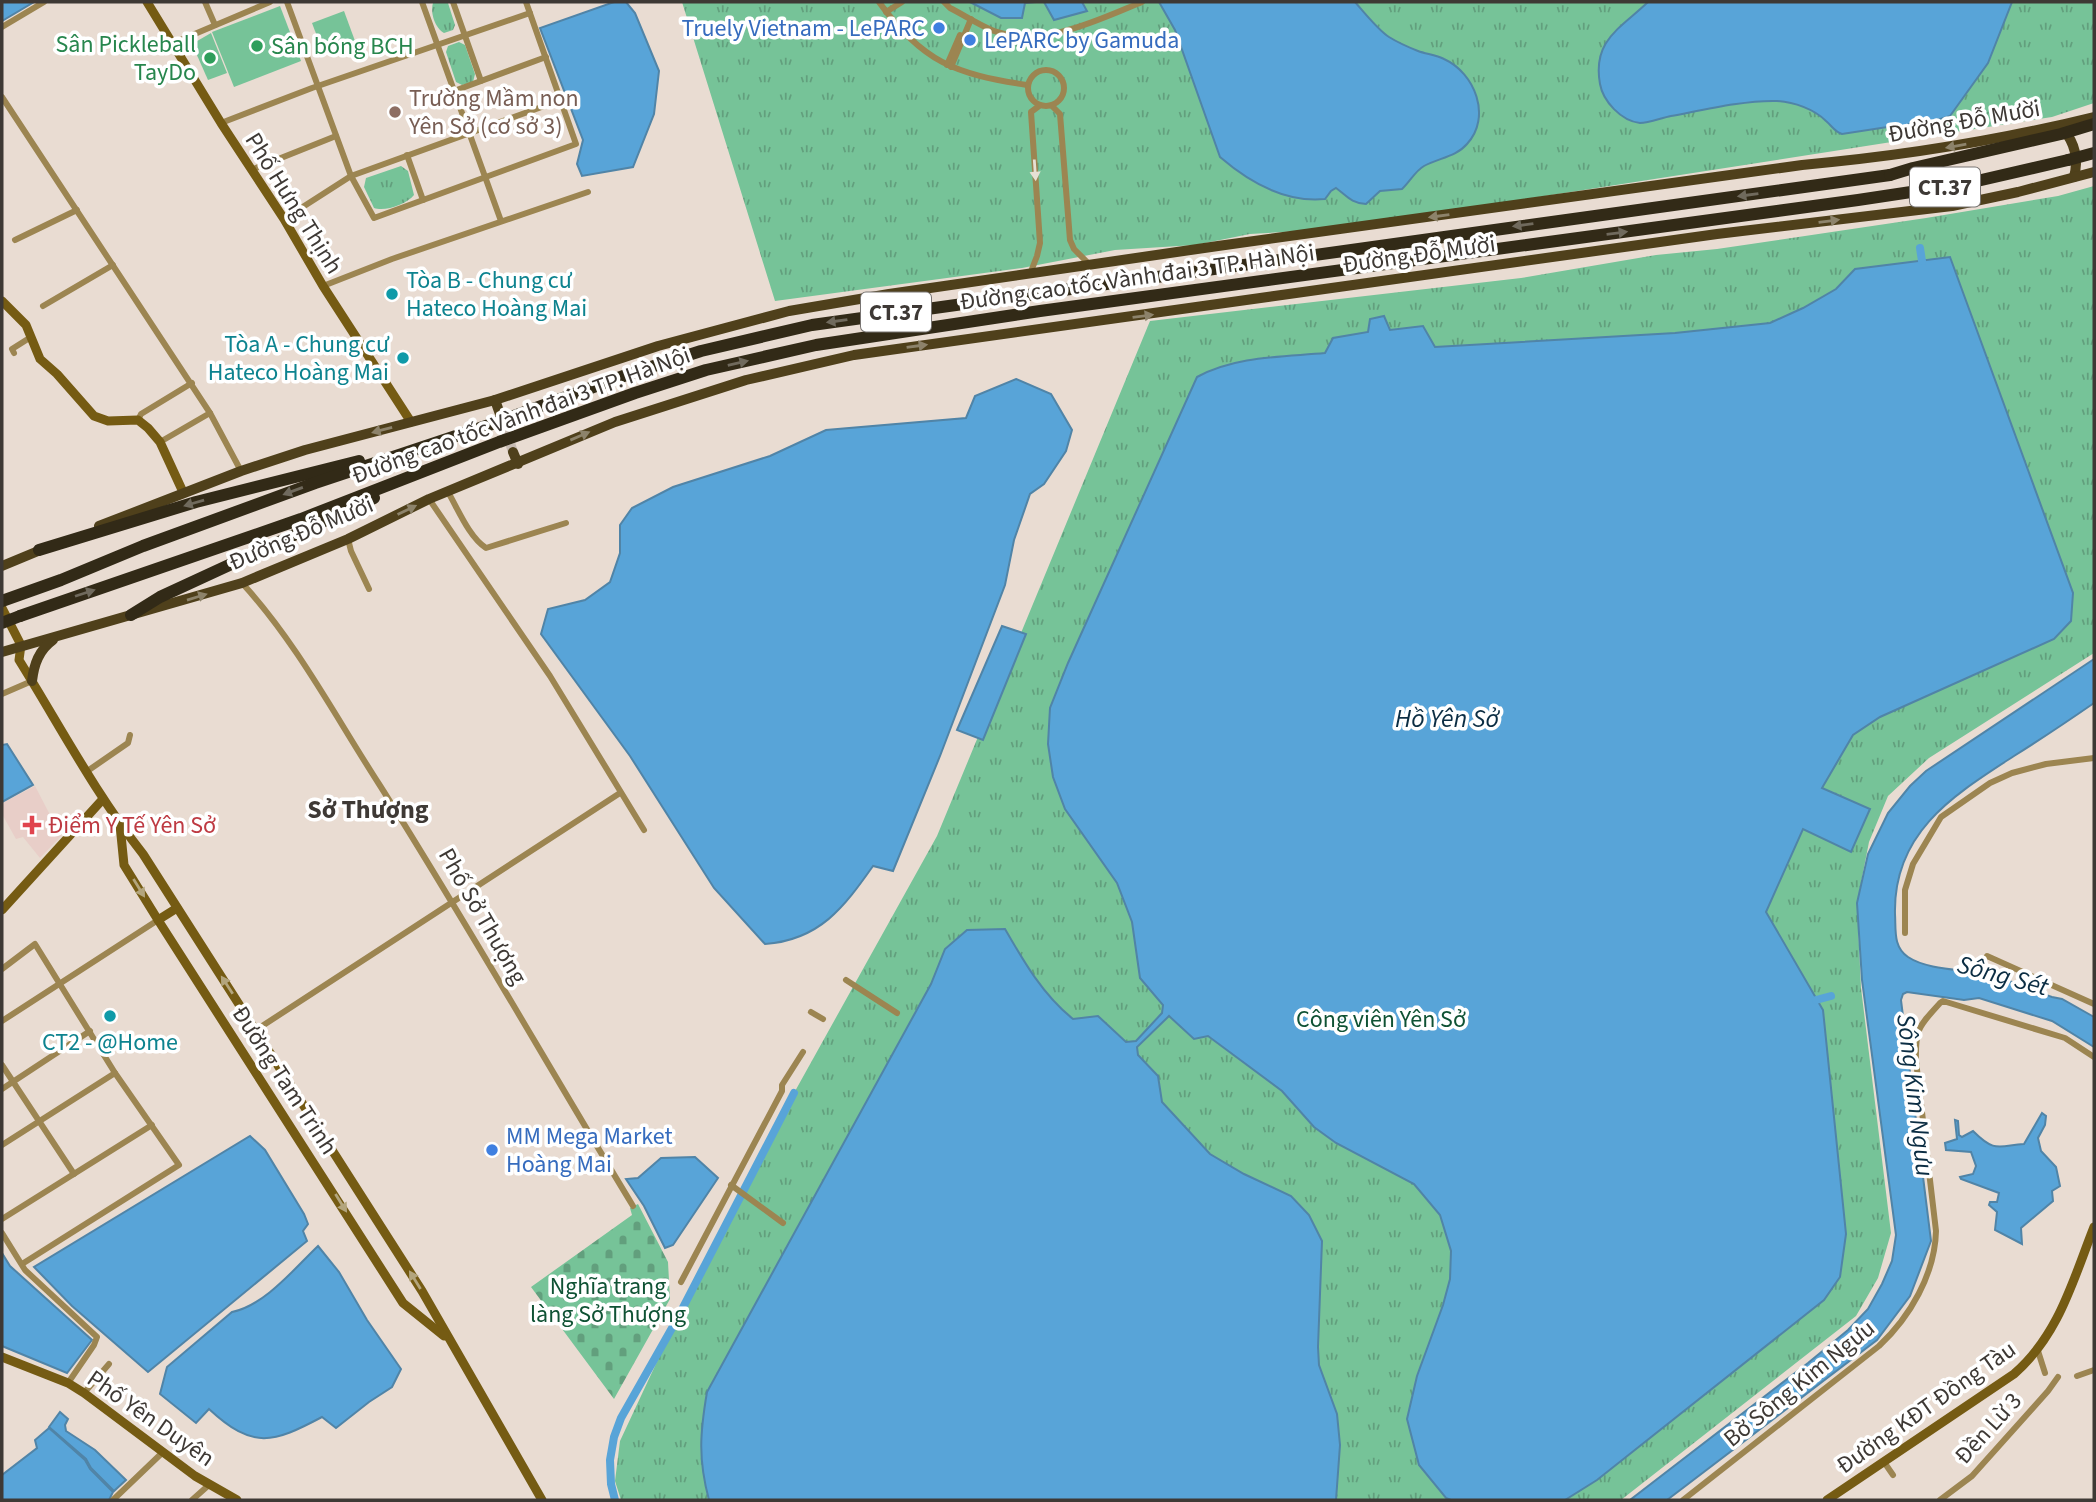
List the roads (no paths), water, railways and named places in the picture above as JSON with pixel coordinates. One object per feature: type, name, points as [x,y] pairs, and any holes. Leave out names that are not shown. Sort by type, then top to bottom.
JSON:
[{"type":"highway","points":[[1890,175],[1913,167],[2094,124]]},
{"type":"highway","name":"CT.37","points":[[1890,175],[1960,164],[2094,132]]},
{"type":"highway","name":"Đường cao tốc Vành đai 3 TP. Hà Nội","points":[[2,623],[301,519],[635,393],[706,370],[816,345],[1027,312],[1964,184],[2094,155]]},
{"type":"highway","name":"Đường cao tốc Vành đai 3 TP. Hà Nội","points":[[7,599],[291,492],[689,355],[812,325],[1890,175]]},
{"type":"highway","points":[[39,551],[196,502],[438,443]]},
{"type":"highway","points":[[131,615],[160,597],[324,522],[429,469]]},
{"type":"main road","name":"Phố Hưng Thịnh","points":[[147,2],[221,123],[285,219],[323,286],[411,422]]},
{"type":"main road","name":"Đường Đỗ Mười","points":[[2,566],[241,471],[305,450],[495,400],[658,345],[741,323],[889,294],[1802,165],[1897,156],[1988,141],[2094,117]]},
{"type":"main road","points":[[2058,125],[2076,149],[2074,177]]},
{"type":"main road","name":"Đường Đỗ Mười","points":[[2,653],[21,645],[55,638],[242,583],[348,539],[429,499],[615,422],[746,380],[854,355],[1691,238],[1952,206],[2094,172]]},
{"type":"main road","points":[[2,301],[26,325],[40,359],[64,381],[94,416],[108,421],[138,420],[160,443],[183,492]]},
{"type":"main road","points":[[495,400],[500,414]]},
{"type":"main road","points":[[513,452],[517,464]]},
{"type":"main road","points":[[2,608],[21,645],[19,660],[2,653]]},
{"type":"main road","points":[[32,681],[34,667],[44,647],[55,638]]},
{"type":"main road","name":"Đường Tam Trinh","points":[[19,660],[103,799],[143,854],[349,1173],[422,1292],[542,1500]]},
{"type":"main road","points":[[2,910],[103,799]]},
{"type":"main road","name":"Đường Tam Trinh","points":[[120,824],[124,865],[403,1303],[448,1340]]},
{"type":"main road","points":[[159,920],[177,908]]},
{"type":"main road","name":"Đường KĐT Đồng Tàu","points":[[1827,1500],[2014,1374],[2038,1351],[2055,1323],[2091,1248],[2094,1227]]},
{"type":"main road","name":"Phố Yên Duyên","points":[[2,1357],[68,1383],[108,1408],[163,1452],[237,1500]]},
{"type":"street","points":[[2,27],[44,2]]},
{"type":"street","points":[[205,2],[215,25]]},
{"type":"street","points":[[171,44],[270,2]]},
{"type":"street","points":[[287,2],[351,176],[374,218],[576,145],[526,2]]},
{"type":"street","points":[[422,2],[501,221]]},
{"type":"street","points":[[453,2],[481,81]]},
{"type":"street","points":[[879,2],[897,28],[928,55],[949,66],[991,80],[1027,85]]},
{"type":"street","points":[[886,12],[902,2]]},
{"type":"street","points":[[944,2],[950,8],[995,31],[1033,36],[1072,28],[1142,2]]},
{"type":"street","points":[[221,123],[318,86],[530,13]]},
{"type":"street","points":[[949,66],[970,18]]},
{"type":"street","points":[[454,91],[546,57]]},
{"type":"street","points":[[1030,274],[1040,243],[1031,112],[1040,106],[1052,106],[1062,97],[1064,85],[1057,74],[1045,70],[1034,75],[1027,85],[1030,98],[1040,106]]},
{"type":"street","points":[[2,97],[192,383],[241,471]]},
{"type":"street","points":[[285,219],[351,176],[561,100]]},
{"type":"street","points":[[1052,106],[1060,114],[1070,240],[1074,249],[1090,265]]},
{"type":"street","points":[[251,170],[336,136]]},
{"type":"street","points":[[407,155],[423,200]]},
{"type":"street","points":[[323,286],[392,259],[588,192]]},
{"type":"street","points":[[15,240],[76,210]]},
{"type":"street","points":[[43,306],[113,265]]},
{"type":"street","points":[[14,352],[12,349],[31,337]]},
{"type":"street","points":[[138,420],[141,414],[192,383]]},
{"type":"street","points":[[160,443],[210,413]]},
{"type":"street","points":[[448,492],[473,533],[486,548],[566,523]]},
{"type":"street","points":[[429,499],[550,676],[644,830]]},
{"type":"street","points":[[348,539],[369,589]]},
{"type":"street","name":"Phố Sở Thượng","points":[[242,583],[266,610],[307,671],[453,902],[633,1206]]},
{"type":"street","points":[[2,694],[32,681]]},
{"type":"street","points":[[86,772],[128,743],[130,735]]},
{"type":"street","points":[[1905,933],[1905,890],[1909,877],[1926,838],[1941,817],[1990,783],[2012,773],[2046,764],[2094,758]]},
{"type":"street","points":[[256,1030],[620,793]]},
{"type":"street","points":[[2,1021],[159,920]]},
{"type":"street","points":[[2,969],[35,944],[115,1073],[178,1163],[176,1168],[22,1264]]},
{"type":"street","points":[[1987,956],[2094,1004]]},
{"type":"street","points":[[846,981],[897,1013]]},
{"type":"street","name":"Bờ Sông Kim Ngưu","points":[[1683,1500],[1879,1346],[1906,1315],[1923,1284],[1936,1249],[1936,1223],[1916,1060],[1915,1038],[1924,1020],[1943,1001],[2065,1038],[2094,1057]]},
{"type":"street","points":[[811,1012],[823,1019]]},
{"type":"street","points":[[2,1089],[90,1031]]},
{"type":"street","points":[[681,1282],[782,1091],[782,1085],[803,1052]]},
{"type":"street","points":[[2,1065],[75,1174]]},
{"type":"street","points":[[2,1145],[115,1073]]},
{"type":"street","points":[[2,1219],[152,1125]]},
{"type":"street","points":[[731,1185],[783,1223]]},
{"type":"street","points":[[2,1233],[22,1264],[97,1337],[68,1383]]},
{"type":"street","points":[[2038,1351],[2045,1373]]},
{"type":"street","points":[[84,1393],[109,1364]]},
{"type":"street","points":[[2077,1376],[2094,1370]]},
{"type":"street","name":"Đền Lừ 3","points":[[1940,1500],[1972,1476],[2058,1377]]},
{"type":"street","points":[[113,1500],[163,1452]]},
{"type":"street","points":[[1884,1462],[1893,1475]]},
{"type":"street","points":[[192,1500],[210,1484]]},
{"type":"water","points":[[2,2],[34,2],[2,21]]},
{"type":"water","points":[[614,2],[626,2],[635,13],[659,71],[654,114],[633,167],[582,176],[577,164],[583,140],[540,28]]},
{"type":"water","points":[[970,2],[1036,2],[1025,3],[1022,18],[1001,18]]},
{"type":"water","points":[[1044,2],[1082,2],[1087,11],[1054,20]]},
{"type":"water","points":[[1159,2],[1355,2],[1389,37],[1418,51],[1438,56],[1464,74],[1471,85],[1479,109],[1474,133],[1458,152],[1421,168],[1402,189],[1380,191],[1366,204],[1353,201],[1336,188],[1325,199],[1296,198],[1268,189],[1243,175],[1220,157],[1175,30]]},
{"type":"water","points":[[1648,2],[2012,2],[1988,63],[1950,116],[1921,125],[1907,124],[1842,134],[1810,110],[1777,101],[1724,106],[1644,123],[1620,114],[1609,103],[1602,90],[1600,56],[1611,36]]},
{"type":"water","name":"Hồ Yên Sở","points":[[1950,257],[2073,593],[2071,621],[2054,639],[1880,717],[1853,735],[1822,788],[1870,809],[1851,852],[1803,829],[1766,912],[1823,1010],[1846,1234],[1840,1277],[1824,1300],[1597,1480],[1565,1500],[1446,1498],[1419,1465],[1407,1419],[1417,1376],[1450,1279],[1451,1251],[1440,1215],[1414,1184],[1336,1143],[1314,1127],[1282,1091],[1208,1036],[1194,1039],[1169,1016],[1137,1047],[1138,1055],[1158,1076],[1162,1102],[1210,1154],[1244,1174],[1291,1196],[1309,1215],[1322,1241],[1318,1347],[1319,1365],[1337,1414],[1340,1445],[1336,1500],[709,1500],[701,1446],[707,1392],[931,984],[945,949],[967,930],[1005,929],[1035,977],[1062,1010],[1073,1019],[1098,1016],[1126,1042],[1136,1041],[1162,1013],[1163,1005],[1140,978],[1132,922],[1117,883],[1065,809],[1053,777],[1048,744],[1050,708],[1068,663],[1197,377],[1243,361],[1325,353],[1333,338],[1368,332],[1370,319],[1384,316],[1390,330],[1423,326],[1435,347],[1675,333],[1770,323],[1836,289],[1855,269]]},
{"type":"water","points":[[1016,379],[1051,394],[1072,430],[1066,451],[1044,484],[1030,494],[1014,540],[1005,585],[893,871],[873,866],[852,895],[829,919],[801,936],[765,944],[714,888],[630,756],[541,634],[548,609],[585,600],[610,582],[620,553],[620,525],[632,508],[673,487],[770,456],[826,430],[966,418],[975,396]]},
{"type":"water","points":[[1002,626],[1026,634],[983,740],[957,730]]},
{"type":"water","points":[[2094,659],[2094,703],[1970,786],[1931,819],[1916,838],[1904,860],[1897,885],[1895,914],[1898,943],[1908,957],[1926,965],[1991,975],[2062,999],[2094,1017],[2094,1047],[2052,1021],[1979,998],[1964,1000],[1907,992],[1903,994],[1901,1000],[1931,1241],[1910,1296],[1877,1340],[1667,1500],[1630,1500],[1848,1330],[1868,1309],[1882,1284],[1892,1261],[1896,1235],[1862,980],[1857,903],[1868,854],[1888,813],[1926,771]]},
{"type":"water","points":[[7,744],[33,785],[2,802],[2,745]]},
{"type":"water","points":[[2042,1113],[2046,1116],[2045,1125],[2038,1138],[2041,1151],[2056,1167],[2060,1186],[2052,1191],[2053,1201],[2021,1228],[2022,1244],[1995,1230],[1997,1212],[1989,1205],[1990,1202],[1997,1202],[1999,1193],[1961,1179],[1960,1177],[1973,1174],[1976,1166],[1971,1152],[1946,1150],[1945,1143],[1957,1139],[1955,1120],[1958,1121],[1959,1135],[1962,1137],[1973,1131],[1992,1145],[2002,1147],[2024,1144]]},
{"type":"water","points":[[250,1136],[265,1150],[304,1214],[308,1224],[303,1231],[307,1241],[148,1372],[72,1306],[34,1267]]},
{"type":"water","points":[[695,1157],[718,1178],[673,1245],[665,1248],[644,1206],[626,1179],[638,1178],[661,1158]]},
{"type":"water","points":[[318,1246],[339,1272],[367,1320],[401,1369],[392,1387],[336,1428],[322,1417],[290,1432],[264,1438],[238,1431],[209,1409],[196,1423],[160,1394],[167,1367],[232,1312],[267,1294]]},
{"type":"water","points":[[2,1253],[10,1266],[92,1340],[67,1373],[2,1346]]},
{"type":"water","points":[[60,1412],[68,1419],[66,1431],[95,1450],[126,1480],[114,1491],[91,1468],[86,1459],[49,1427]]},
{"type":"water","points":[[49,1428],[85,1460],[90,1469],[113,1492],[109,1500],[2,1500],[2,1475],[37,1448],[35,1440]]},
{"type":"waterway","points":[[1904,125],[1905,131]]},
{"type":"waterway","points":[[1920,248],[1922,261]]},
{"type":"waterway","points":[[1816,1000],[1831,996]]},
{"type":"waterway","points":[[615,1500],[610,1460],[621,1418],[676,1321],[794,1093]]},
{"type":"tunnel","points":[[501,416],[513,452]]},
{"type":"place","name":"Truely Vietnam - LePARC","points":[[939,28]]},
{"type":"place","name":"LePARC by Gamuda","points":[[970,40]]},
{"type":"place","name":"Sân bóng BCH","points":[[257,46]]},
{"type":"place","name":"Sân Pickleball TayDo","points":[[210,58]]},
{"type":"place","name":"Trường Mầm non Yên Sở (cơ sở 3)","points":[[395,112]]},
{"type":"place","name":"Tòa B - Chung cư Hateco Hoàng Mai","points":[[392,294]]},
{"type":"place","name":"Tòa A - Chung cư Hateco Hoàng Mai","points":[[403,358]]},
{"type":"place","name":"Điểm Y Tế Yên Sở","points":[[32,825]]},
{"type":"place","name":"CT2 - @Home","points":[[110,1016]]},
{"type":"place","name":"MM Mega Market Hoàng Mai","points":[[492,1150]]},
{"type":"district","name":"Sở Thượng","points":[[368,809]]},
{"type":"water label","name":"Sông Sét","points":[[2003,975]]},
{"type":"water label","name":"Sông Kim Ngưu","points":[[1916,1095]]},
{"type":"park label","name":"Công viên Yên Sở","points":[[1381,1019]]},
{"type":"park label","name":"Nghĩa trang làng Sở Thượng","points":[[608,1300]]}]
